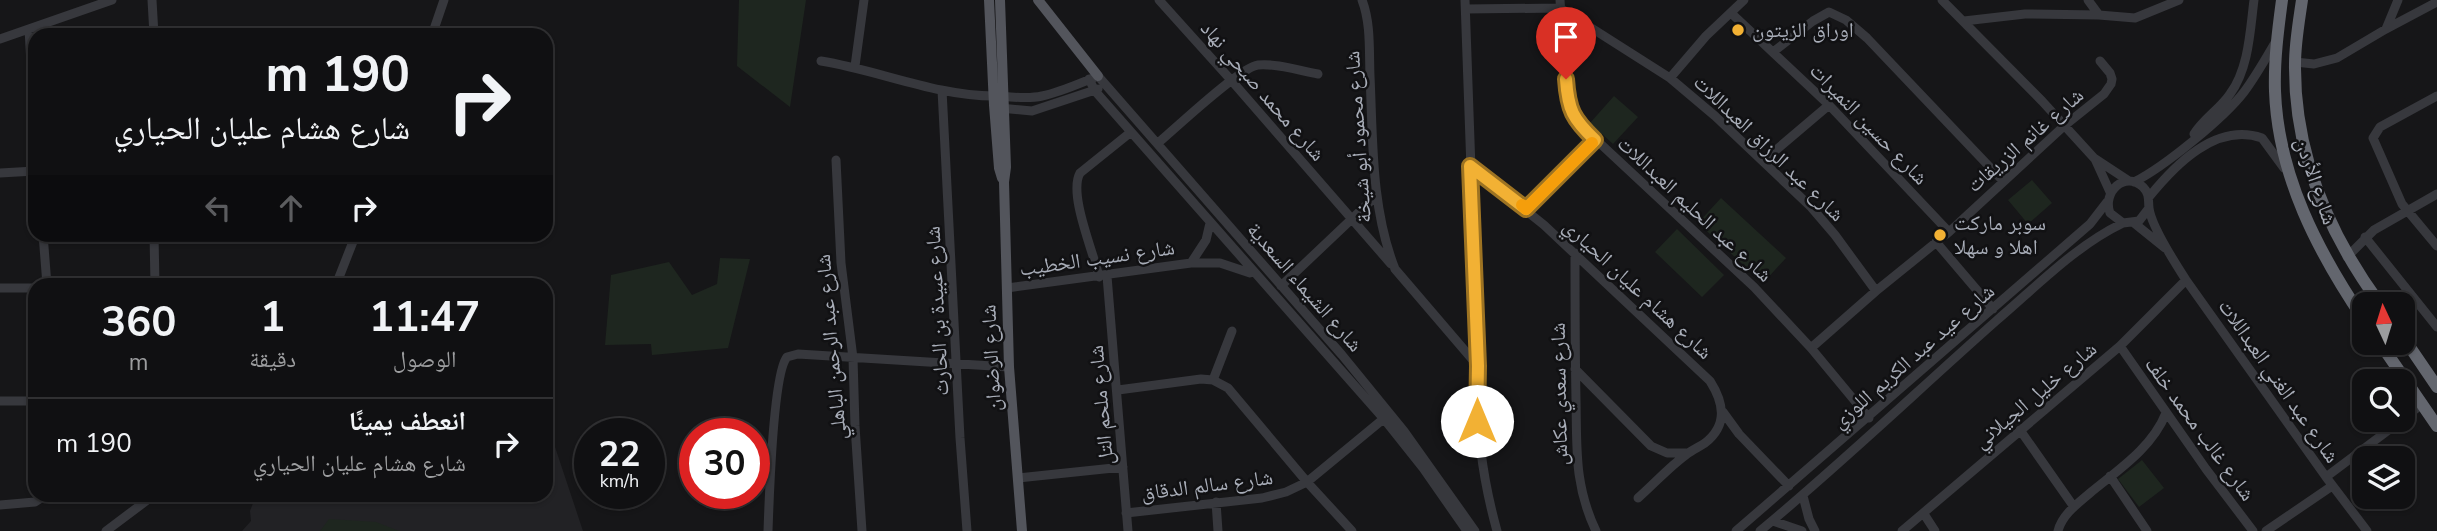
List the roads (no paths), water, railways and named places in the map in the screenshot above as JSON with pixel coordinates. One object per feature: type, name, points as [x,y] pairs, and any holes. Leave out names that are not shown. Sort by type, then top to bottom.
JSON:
[{"type":"highway","name":"شارع الأردن","points":[[2282,0],[2275,91],[2279,130],[2290,177],[2323,254],[2352,301]]},
{"type":"highway","name":"شارع الأردن","points":[[2302,0],[2295,62],[2296,104],[2305,152],[2320,200],[2347,257],[2372,292]]},
{"type":"highway","points":[[2388,355],[2437,426]]},
{"type":"highway","points":[[2415,355],[2437,387]]},
{"type":"main road","name":"شارع الرضوان","points":[[989,0],[999,168],[1004,183],[1009,367],[1022,531]]},
{"type":"main road","name":"شارع الرضوان","points":[[995,101],[1000,0]]},
{"type":"main road","points":[[1038,0],[1093,77]]},
{"type":"street","points":[[32,28],[112,0]]},
{"type":"street","points":[[152,0],[154,28]]},
{"type":"street","points":[[434,28],[444,0]]},
{"type":"street","points":[[855,66],[864,0]]},
{"type":"street","name":"شارع محمد صبحي نهاد","points":[[1159,0],[1395,269]]},
{"type":"street","name":"شارع محمود أبو شيخة","points":[[1362,0],[1368,35],[1376,196],[1385,240],[1395,269],[1478,366]]},
{"type":"street","points":[[1670,78],[1706,36],[1744,0]]},
{"type":"street","points":[[1942,0],[2042,100],[2094,158],[2132,182],[2144,188],[2149,197],[2149,208],[2143,218],[2134,223],[2123,223],[2110,213],[2110,192],[2118,184],[2132,182],[2152,173],[2242,94],[2277,40]]},
{"type":"street","points":[[2088,0],[2099,15]]},
{"type":"street","points":[[1964,21],[2014,14],[2135,18],[2179,0]]},
{"type":"street","points":[[2190,141],[2203,121],[2225,101],[2237,83],[2246,56],[2254,0]]},
{"type":"street","points":[[2386,29],[2398,0]]},
{"type":"street","points":[[2295,62],[2314,64],[2337,58],[2437,2]]},
{"type":"street","points":[[1497,531],[1480,454],[1465,4],[1560,4]]},
{"type":"street","name":"شارع عبد الرزاق العبداللات","points":[[1560,4],[1670,78],[1715,116],[1811,207],[1876,291]]},
{"type":"street","name":"شارع عبد الحليم العبداللات","points":[[1560,4],[1569,106],[1576,121],[1754,287],[1811,348],[1869,418]]},
{"type":"street","points":[[1773,52],[1829,12],[1846,20],[1867,38],[2003,181]]},
{"type":"street","name":"شارع حسين النميرات","points":[[1731,13],[1829,105],[1949,232]]},
{"type":"street","points":[[0,39],[28,29]]},
{"type":"street","points":[[821,61],[855,66],[1032,111],[1096,91],[1106,85]]},
{"type":"street","name":"شارع غانم الزريقات","points":[[1811,348],[1949,232],[2064,126],[2104,94],[2111,84],[2110,73],[2100,61]]},
{"type":"street","points":[[1158,143],[1243,70],[1257,65],[1318,74]]},
{"type":"street","points":[[995,101],[1050,94],[1093,77]]},
{"type":"street","name":"شارع الشيماء السعدية","points":[[1093,77],[1106,85],[1158,143],[1342,355],[1475,531]]},
{"type":"street","name":"شارع الشيماء السعدية","points":[[1093,77],[1096,91],[1254,274],[1387,416],[1467,531]]},
{"type":"street","name":"شارع عبيدة بن الحارث","points":[[942,90],[967,531]]},
{"type":"street","points":[[1050,94],[1054,105]]},
{"type":"street","points":[[2437,96],[2380,127],[2373,134],[2406,211],[2437,246]]},
{"type":"street","points":[[1763,161],[1829,105]]},
{"type":"street","name":"شارع ملحم التل","points":[[1128,531],[1118,390],[1103,276],[1081,220],[1077,181],[1080,173],[1131,132]]},
{"type":"street","points":[[2149,197],[2162,181],[2187,159],[2203,146],[2221,137],[2246,135],[2262,138],[2290,177]]},
{"type":"street","points":[[1526,209],[1595,140]]},
{"type":"street","points":[[2094,158],[2110,192]]},
{"type":"street","name":"شارع عبد الرحمن الباهلي","points":[[836,160],[841,262],[853,358],[862,531]]},
{"type":"street","name":"شارع هشام عليان الحياري","points":[[1470,166],[1526,209],[1710,381],[1718,394],[1723,412],[1739,434],[1788,486]]},
{"type":"street","points":[[0,173],[28,171]]},
{"type":"street","points":[[2347,257],[2365,237],[2437,194]]},
{"type":"street","points":[[1281,285],[1376,196]]},
{"type":"street","name":"شارع عيد عبد الكريم اللوزي","points":[[1736,531],[2090,224],[2108,202]]},
{"type":"street","name":"شارع عبد الغني العبداللات","points":[[2149,208],[2166,249],[2186,280],[2367,531]]},
{"type":"street","name":"شارع نسيب الخطيب","points":[[1191,263],[1206,240],[1210,223]]},
{"type":"street","name":"شارع عيد عبد الكريم اللوزي","points":[[1760,531],[1803,496],[2041,282],[2101,235],[2123,223]]},
{"type":"street","name":"شارع عبد الغني العبداللات","points":[[2134,223],[2166,249]]},
{"type":"street","points":[[2365,237],[2437,327]]},
{"type":"street","points":[[44,242],[46,278]]},
{"type":"street","points":[[154,242],[155,278]]},
{"type":"street","points":[[340,278],[353,242]]},
{"type":"street","points":[[1936,242],[1993,309]]},
{"type":"street","name":"شارع سعدي عكاش","points":[[1575,253],[1579,478],[1585,509],[1596,531]]},
{"type":"street","name":"شارع نسيب الخطيب","points":[[1007,288],[1191,263],[1220,263],[1254,274]]},
{"type":"street","name":"شارع خليل الجيلاني","points":[[1902,531],[2119,346],[2186,280]]},
{"type":"street","points":[[0,288],[28,288]]},
{"type":"street","points":[[1213,380],[1232,331]]},
{"type":"street","name":"شارع غالب محمد خلف","points":[[2119,346],[2253,531]]},
{"type":"street","points":[[768,531],[775,412],[783,360],[787,357],[798,354],[1009,367]]},
{"type":"street","points":[[1575,369],[1651,446],[1667,453],[1688,453]]},
{"type":"street","points":[[1118,390],[1201,379],[1213,380],[1233,392],[1307,482],[1352,531]]},
{"type":"street","points":[[0,401],[28,401]]},
{"type":"street","points":[[2415,410],[2422,404]]},
{"type":"street","points":[[1638,498],[1688,453],[1707,442],[1720,425],[1723,412]]},
{"type":"street","points":[[2058,531],[2060,524],[2074,507],[2154,436],[2166,413]]},
{"type":"street","name":"شارع سالم الدقاق","points":[[1126,513],[1275,495],[1307,482],[1387,416]]},
{"type":"street","points":[[2020,430],[2074,507]]},
{"type":"street","points":[[2326,477],[2386,432]]},
{"type":"street","points":[[1018,478],[1123,467]]},
{"type":"street","points":[[2110,476],[2147,531]]},
{"type":"street","points":[[2266,531],[2332,486]]},
{"type":"street","points":[[1803,496],[1815,531]]},
{"type":"street","points":[[0,505],[35,502]]},
{"type":"street","points":[[110,530],[145,502]]},
{"type":"street","points":[[1216,502],[1218,531]]},
{"type":"street","points":[[1924,514],[1935,531]]},
{"type":"street","points":[[1773,521],[1802,531]]},
{"type":"place","name":"اوراق الزيتون","points":[[1738,30]]},
{"type":"place","name":"سوبر ماركت اهلا و سهلا","points":[[1940,235]]}]
